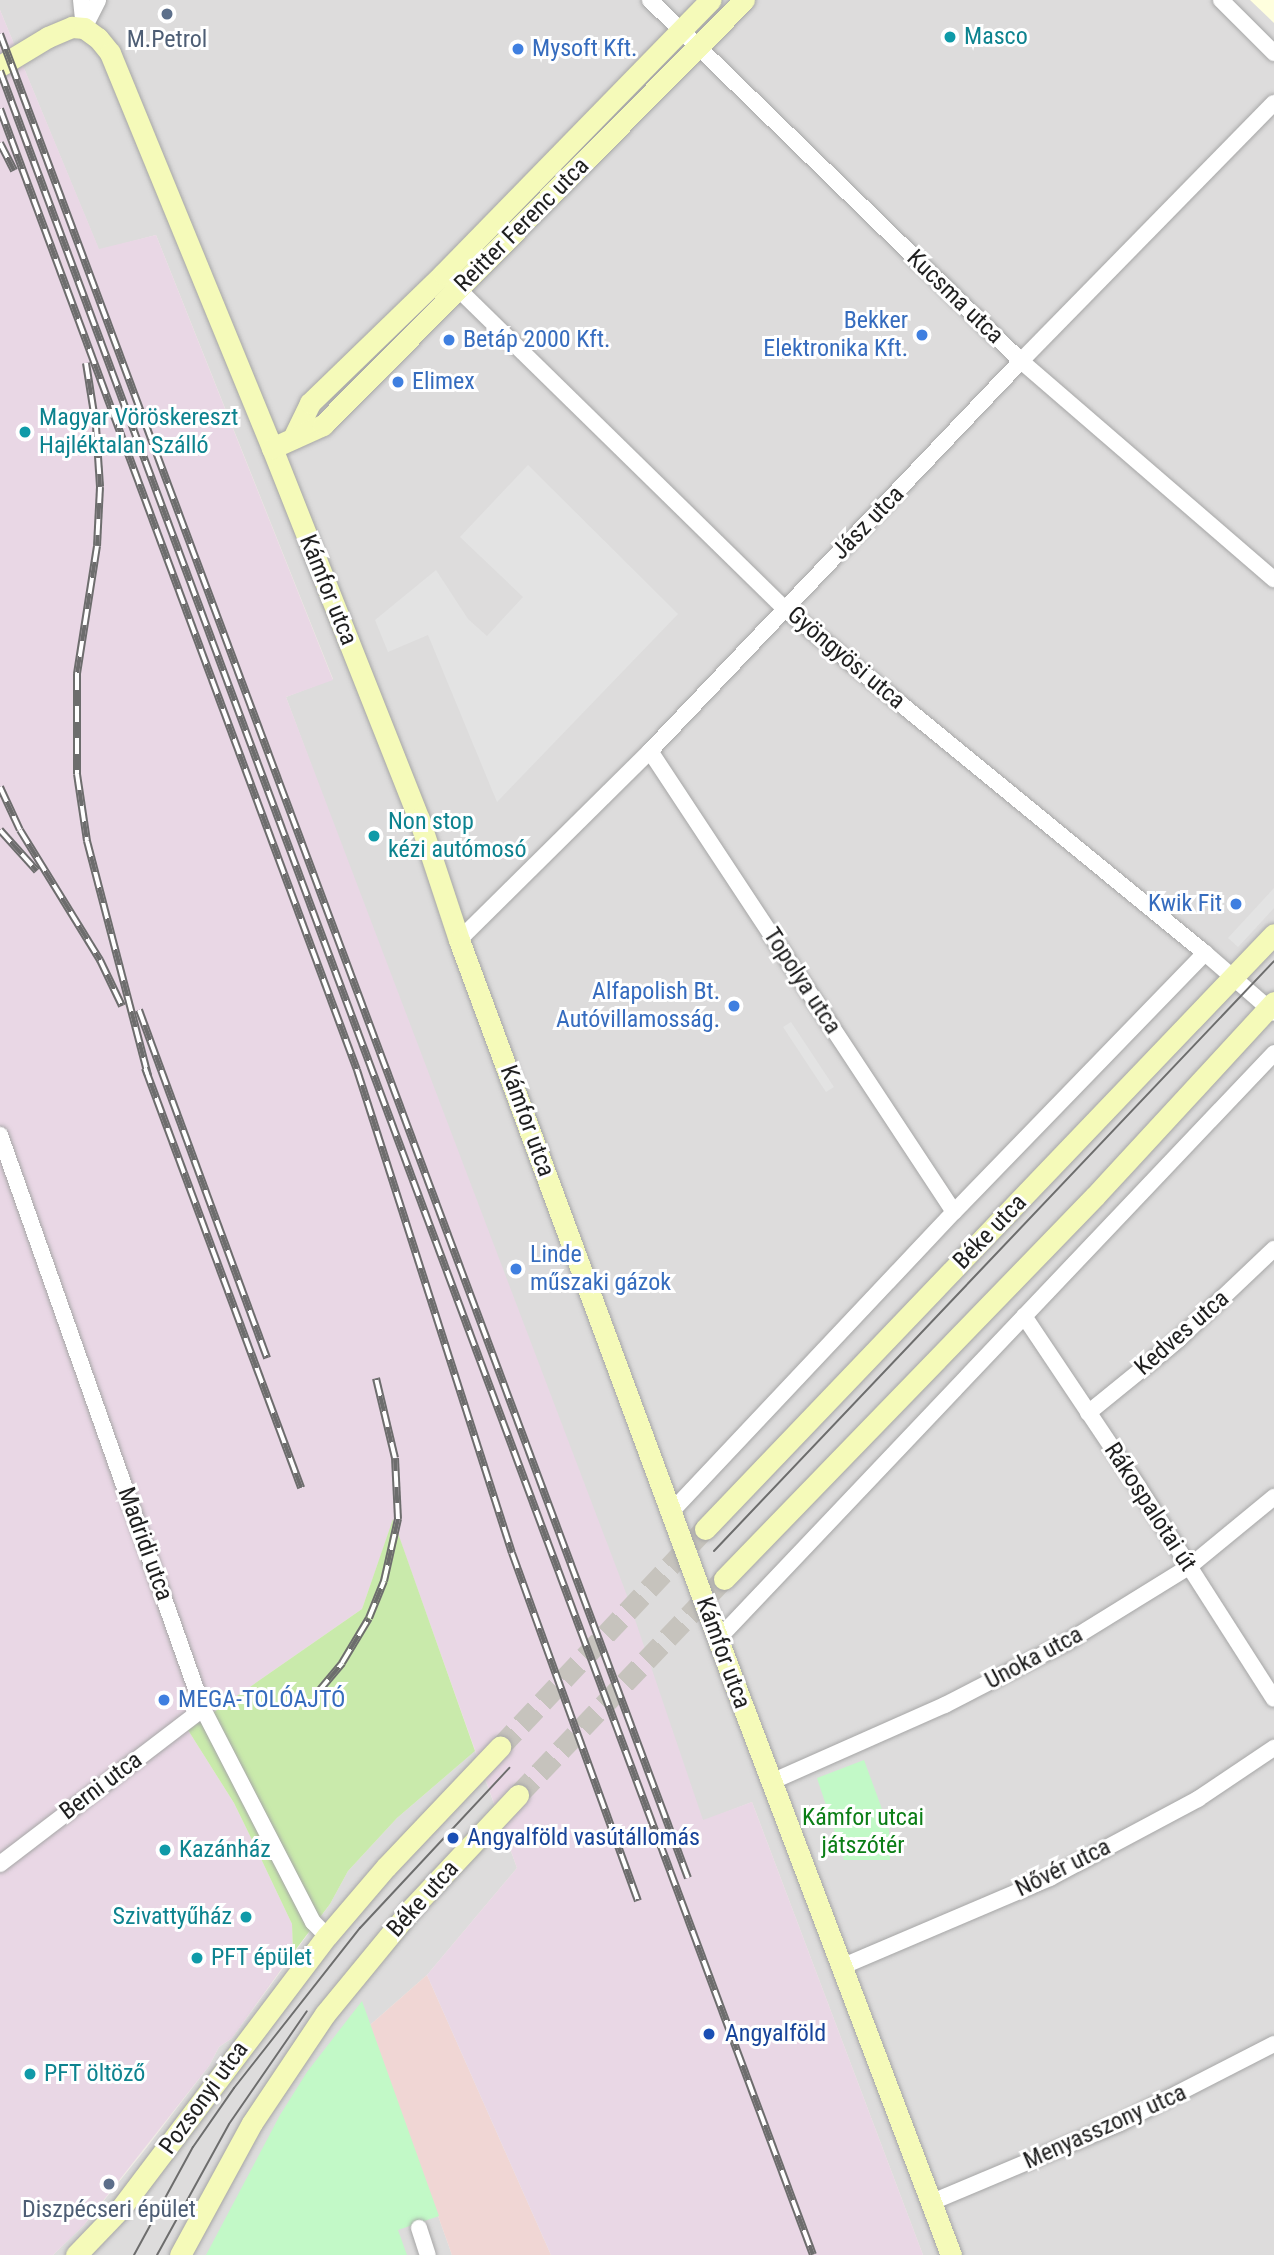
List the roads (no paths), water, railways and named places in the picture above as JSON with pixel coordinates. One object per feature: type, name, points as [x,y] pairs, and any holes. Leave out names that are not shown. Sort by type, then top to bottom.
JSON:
[{"type":"street","points":[[81,0],[84,28]]},
{"type":"street","points":[[84,28],[98,0]]},
{"type":"street","name":"Kucsma utca","points":[[650,0],[1021,361],[1274,579]]},
{"type":"street","name":"Reitter Ferenc utca","points":[[293,438],[310,403],[443,274],[710,0]]},
{"type":"street","name":"Reitter Ferenc utca","points":[[272,448],[323,425],[744,0]]},
{"type":"street","points":[[1220,0],[1274,53]]},
{"type":"street","points":[[0,66],[60,31],[84,28]]},
{"type":"street","name":"Kámfor utca","points":[[84,28],[98,38],[110,53],[272,448],[419,819],[459,940],[771,1782],[951,2255]]},
{"type":"street","name":"Jász utca","points":[[459,940],[650,751],[1021,361],[1274,103]]},
{"type":"street","name":"Gyöngyösi utca","points":[[443,274],[785,609],[1272,1008]]},
{"type":"street","name":"Topolya utca","points":[[650,751],[954,1212]]},
{"type":"street","name":"Béke utca","points":[[705,1529],[1274,934]]},
{"type":"street","name":"Béke utca","points":[[672,1511],[954,1212],[1205,953]]},
{"type":"street","name":"Béke utca","points":[[724,1579],[1095,1196],[1272,1008]]},
{"type":"street","points":[[718,1639],[1274,1053]]},
{"type":"street","name":"Madridi utca","points":[[0,1135],[203,1709],[313,1922],[327,1936]]},
{"type":"street","name":"Kedves utca","points":[[1088,1413],[1179,1339],[1274,1249]]},
{"type":"street","name":"Rákospalotai út","points":[[1024,1316],[1190,1566],[1274,1699]]},
{"type":"street","name":"Unoka utca","points":[[771,1782],[945,1705],[1067,1642],[1190,1566],[1274,1497]]},
{"type":"street","name":"Berni utca","points":[[0,1864],[203,1709]]},
{"type":"street","name":"Béke utca","points":[[327,1936],[386,1867],[500,1747]]},
{"type":"street","name":"Nővér utca","points":[[841,1967],[1050,1878],[1198,1799],[1274,1748]]},
{"type":"street","name":"Béke utca","points":[[331,2007],[411,1908],[519,1795]]},
{"type":"street","name":"Pozsonyi utca","points":[[76,2255],[121,2208],[327,1936]]},
{"type":"street","name":"Pozsonyi utca","points":[[180,2255],[251,2123],[331,2007]]},
{"type":"street","name":"Menyasszony utca","points":[[932,2202],[1120,2123],[1274,2045]]},
{"type":"street","points":[[419,2228],[428,2255]]},
{"type":"tunnel","points":[[500,1747],[705,1529]]},
{"type":"tunnel","points":[[518,1795],[724,1579]]},
{"type":"tram line","points":[[714,1551],[1274,961]]},
{"type":"tram line","points":[[134,2255],[193,2147],[234,2088],[360,1928],[509,1768]]},
{"type":"tram line","points":[[157,2255],[229,2124],[307,2011]]},
{"type":"railway","points":[[0,34],[688,1878]]},
{"type":"railway","points":[[0,71],[813,2255]]},
{"type":"railway","points":[[0,109],[357,1070],[512,1553],[638,1901]]},
{"type":"railway","points":[[0,143],[14,171]]},
{"type":"railway","points":[[86,363],[96,426],[100,487],[97,546],[77,674],[77,774],[87,841],[148,1076]]},
{"type":"railway","points":[[0,787],[20,830],[100,960],[122,1006]]},
{"type":"railway","points":[[0,830],[37,871]]},
{"type":"railway","points":[[139,1010],[267,1358]]},
{"type":"railway","points":[[145,1068],[301,1488]]},
{"type":"railway","points":[[318,1692],[342,1663],[369,1618],[384,1581],[398,1519],[395,1458],[376,1378]]},
{"type":"place","name":"M.Petrol","points":[[167,14]]},
{"type":"place","name":"Masco","points":[[950,37]]},
{"type":"place","name":"Mysoft Kft.","points":[[518,49]]},
{"type":"place","name":"Bekker Elektronika Kft.","points":[[922,335]]},
{"type":"place","name":"Betáp 2000 Kft.","points":[[449,340]]},
{"type":"place","name":"Elimex","points":[[398,382]]},
{"type":"place","name":"Magyar Vöröskereszt Hajléktalan Szálló","points":[[25,432]]},
{"type":"place","name":"Non stop kézi autómosó","points":[[374,836]]},
{"type":"place","name":"Kwik Fit","points":[[1236,904]]},
{"type":"place","name":"Alfapolish Bt. Autóvillamosság.","points":[[734,1006]]},
{"type":"place","name":"Linde műszaki gázok","points":[[516,1269]]},
{"type":"place","name":"MEGA-TOLÓAJTÓ","points":[[164,1700]]},
{"type":"place","name":"Angyalföld vasútállomás","points":[[453,1838]]},
{"type":"place","name":"Kazánház","points":[[165,1850]]},
{"type":"place","name":"Szivattyűház","points":[[246,1917]]},
{"type":"place","name":"PFT épület","points":[[197,1958]]},
{"type":"place","name":"Angyalföld","points":[[709,2034]]},
{"type":"place","name":"PFT öltöző","points":[[30,2074]]},
{"type":"place","name":"Diszpécseri épület","points":[[109,2184]]},
{"type":"park label","name":"Kámfor utcai játszótér","points":[[863,1832]]}]
